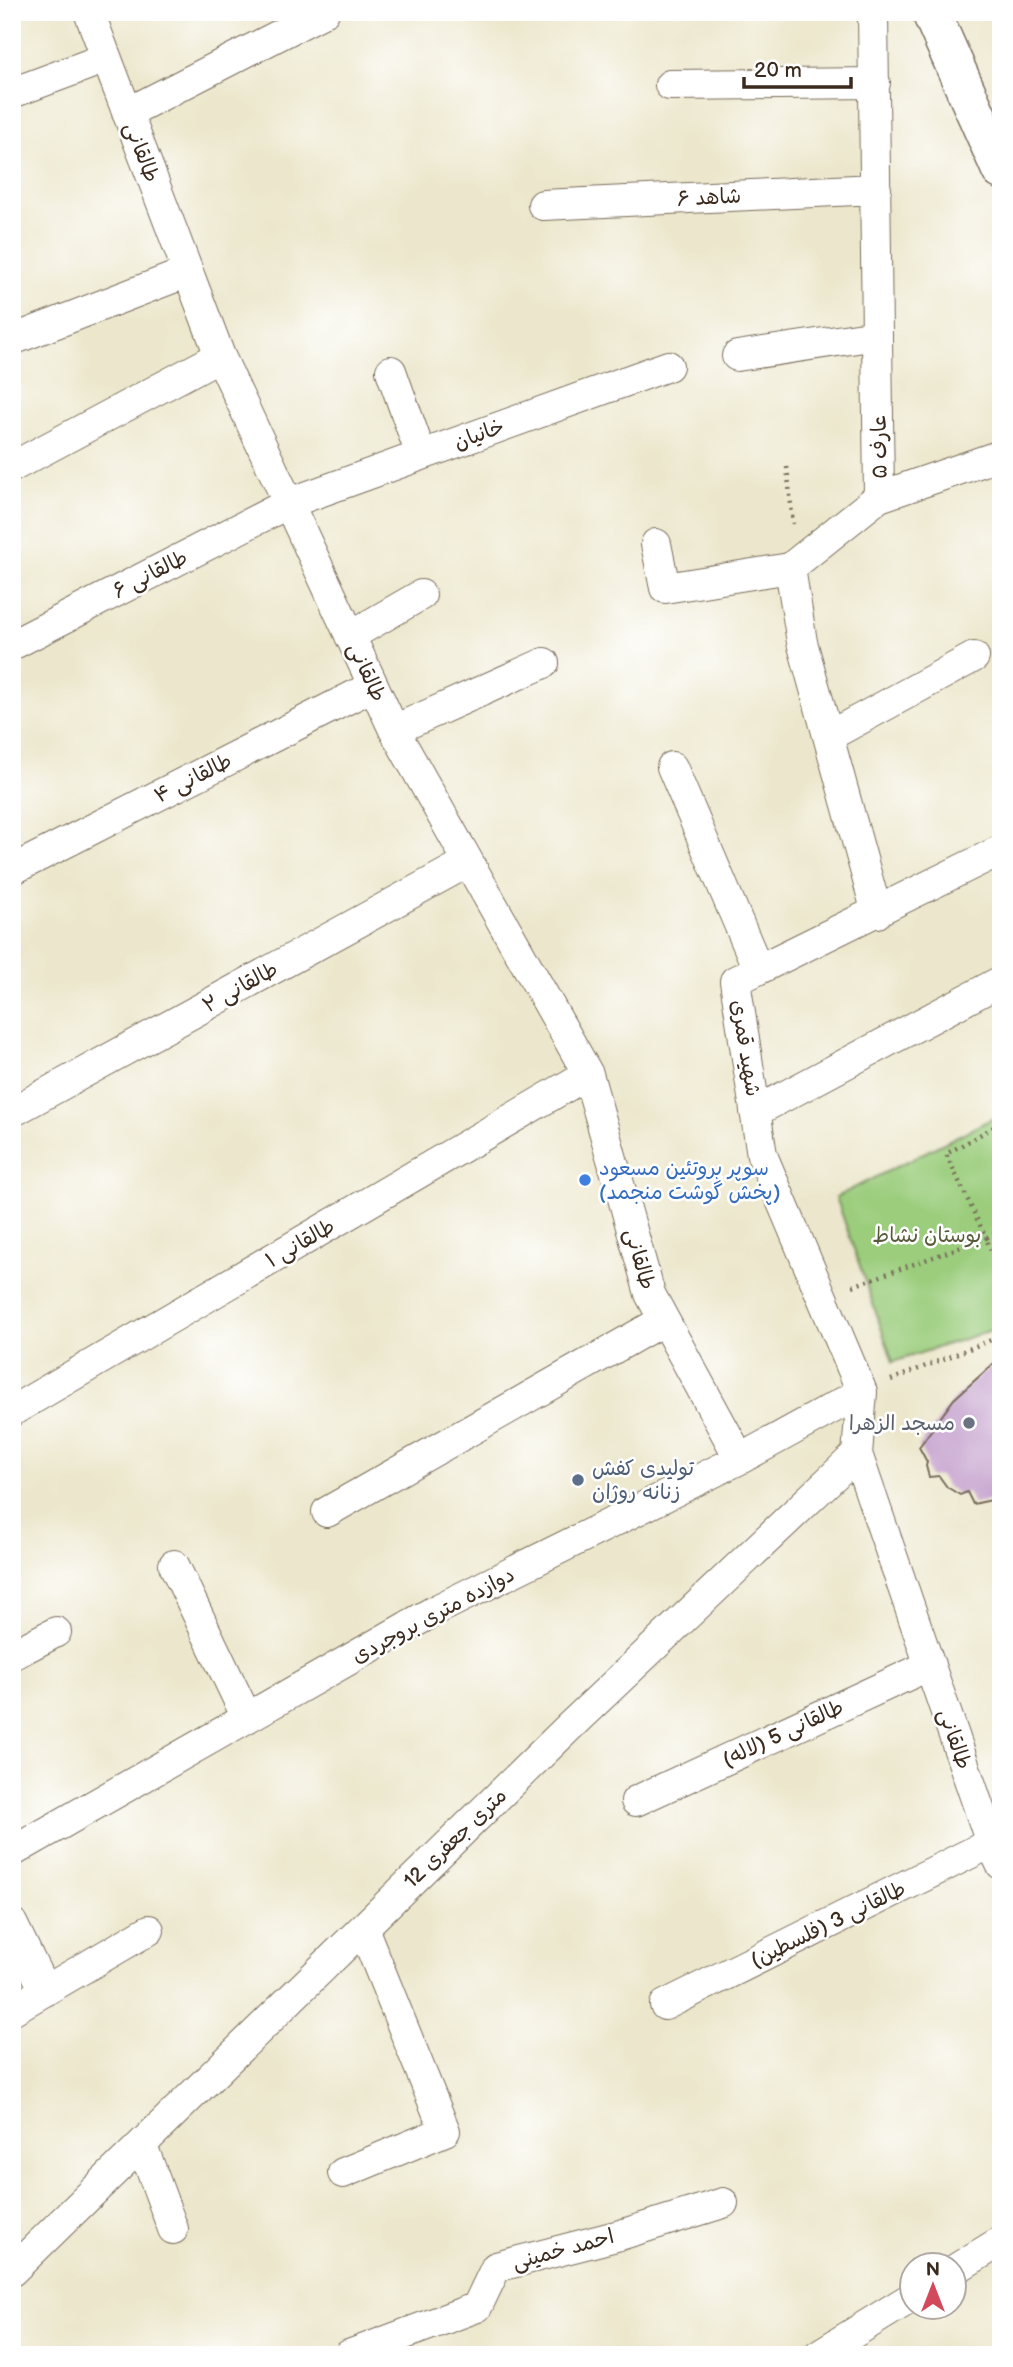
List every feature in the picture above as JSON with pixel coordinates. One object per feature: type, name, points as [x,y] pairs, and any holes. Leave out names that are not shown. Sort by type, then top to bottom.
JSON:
[{"type":"main road","points":[[931,12],[1001,170]]},
{"type":"street","name":"طالقانی","points":[[89,12],[220,356],[394,730],[588,1074],[650,1294],[740,1459]]},
{"type":"street","points":[[127,113],[324,12]]},
{"type":"street","name":"عارف ۵","points":[[793,566],[879,496],[873,12]]},
{"type":"street","points":[[12,93],[106,58]]},
{"type":"street","points":[[670,85],[875,83]]},
{"type":"street","name":"شاهد ۶","points":[[543,205],[876,189]]},
{"type":"street","points":[[12,340],[188,272]]},
{"type":"street","points":[[737,356],[877,335]]},
{"type":"street","points":[[12,467],[220,356]]},
{"type":"street","name":"خانیان","points":[[289,503],[668,366]]},
{"type":"street","points":[[391,370],[421,455]]},
{"type":"street","points":[[879,496],[1001,455]]},
{"type":"street","name":"طالقانی ۶","points":[[12,645],[289,503]]},
{"type":"street","points":[[656,544],[665,588],[793,566],[802,642],[877,913]]},
{"type":"street","points":[[350,636],[421,596]]},
{"type":"street","points":[[829,736],[974,657]]},
{"type":"street","points":[[394,730],[544,663]]},
{"type":"street","name":"طالقانی ۴","points":[[12,870],[373,685]]},
{"type":"street","points":[[672,767],[758,969]]},
{"type":"street","name":"شهید قمری","points":[[862,1392],[762,1155],[735,981],[1001,850]]},
{"type":"street","name":"طالقانی ۲","points":[[12,1112],[468,862]]},
{"type":"street","points":[[755,1112],[1001,981]]},
{"type":"street","name":"طالقانی ۱","points":[[12,1411],[588,1074]]},
{"type":"street","points":[[327,1512],[664,1320]]},
{"type":"street","points":[[857,1454],[862,1392]]},
{"type":"street","name":"دوازده متری بروجردی","points":[[12,1852],[436,1610],[740,1459],[862,1392]]},
{"type":"street","name":"طالقانی","points":[[857,1454],[996,1853]]},
{"type":"street","name":"12 متری جعفری","points":[[12,2271],[579,1717],[857,1454]]},
{"type":"street","points":[[174,1565],[247,1718]]},
{"type":"street","points":[[12,1655],[56,1632]]},
{"type":"street","name":"طالقانی 5 (لاله)","points":[[636,1801],[930,1665]]},
{"type":"street","name":"طالقانی 3 (فلسطین)","points":[[665,2005],[996,1853]]},
{"type":"street","points":[[12,1923],[45,1992]]},
{"type":"street","points":[[343,2174],[445,2131],[363,1928]]},
{"type":"street","points":[[12,2010],[149,1930]]},
{"type":"street","points":[[142,2145],[173,2229]]},
{"type":"street","name":"احمد خمینی","points":[[349,2355],[477,2307],[496,2267],[620,2235],[723,2203]]},
{"type":"street","points":[[968,2261],[1001,2241]]},
{"type":"street","points":[[818,2355],[898,2306]]},
{"type":"path","points":[[788,467],[793,566]]},
{"type":"path","points":[[1001,1123],[946,1154],[1001,1276]]},
{"type":"path","points":[[822,1297],[986,1238],[1001,1230]]},
{"type":"path","points":[[862,1392],[1001,1336]]},
{"type":"green space","name":"بوستان نشاط","points":[[1001,1114],[1001,1327],[893,1362],[836,1197]]},
{"type":"building","name":"مسجد الزهرا","points":[[1001,1357],[1001,1498],[973,1504],[967,1492],[960,1495],[947,1487],[939,1476],[929,1477],[927,1462],[919,1447],[954,1399]]},
{"type":"place","name":"سوپر پروتئین مسعود (پخش گوشت منجمد)","points":[[585,1180]]},
{"type":"place","name":"مسجد الزهرا","points":[[969,1423]]},
{"type":"place","name":"تولیدی کفش زنانه روژان","points":[[578,1480]]}]
